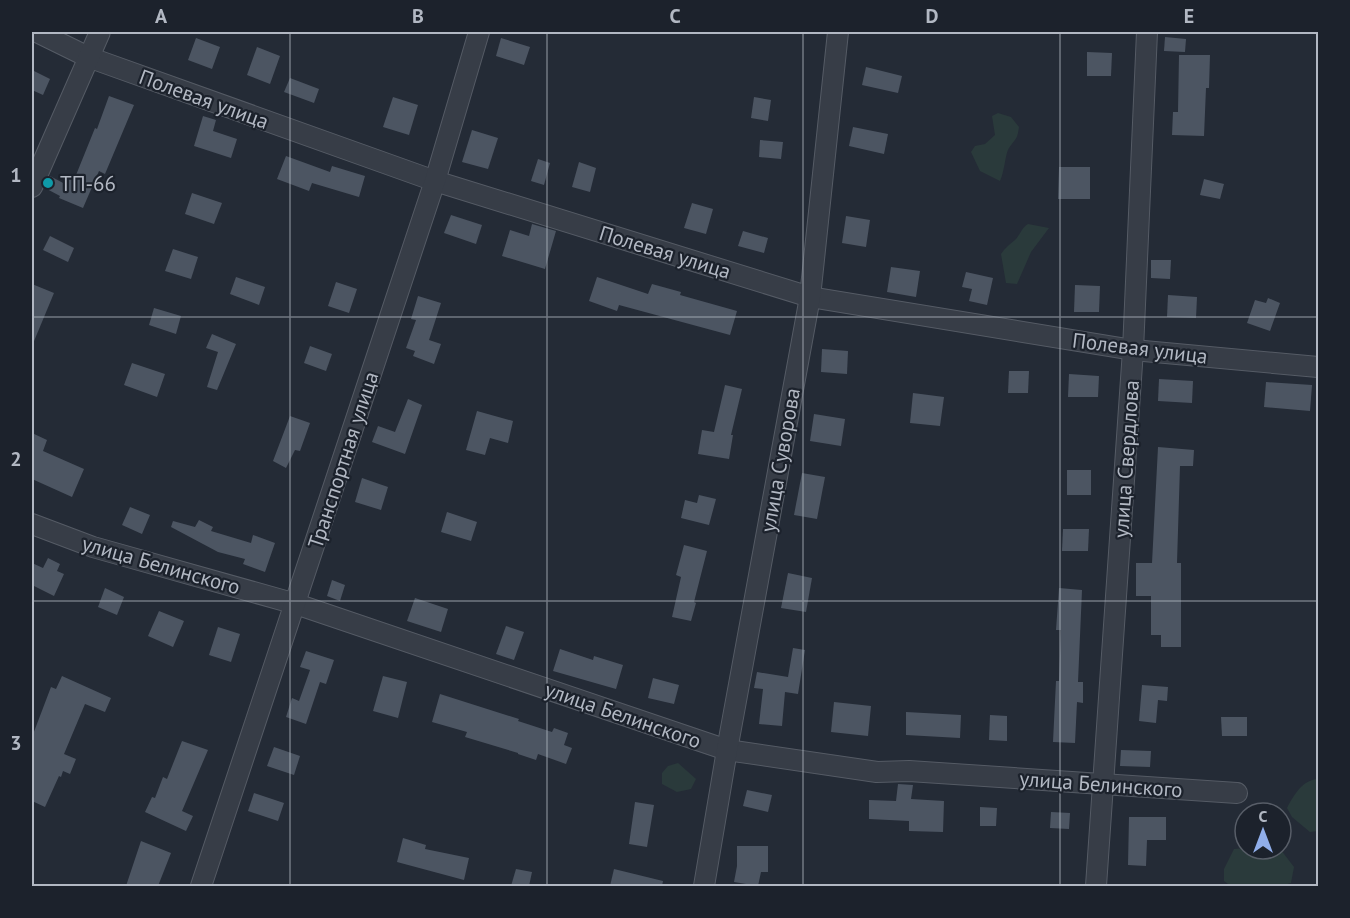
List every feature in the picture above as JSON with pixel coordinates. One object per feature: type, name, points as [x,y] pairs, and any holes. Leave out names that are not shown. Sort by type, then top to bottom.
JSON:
[{"type":"street","name":"Полевая улица","points":[[37,32],[88,57],[435,181],[810,297],[1133,350],[1318,367]]},
{"type":"street","points":[[32,187],[100,32]]},
{"type":"street","name":"Транспортная улица","points":[[201,886],[435,181],[479,32]]},
{"type":"street","name":"улица Суворова","points":[[704,886],[810,297],[838,32]]},
{"type":"street","name":"улица Свердлова","points":[[1096,886],[1133,350],[1147,32]]},
{"type":"street","name":"улица Белинского","points":[[32,524],[93,548],[296,604],[727,750],[877,772],[909,771],[1237,793]]},
{"type":"shaded area","points":[[998,113],[1011,117],[1019,127],[1017,137],[1008,151],[1000,181],[980,171],[971,152],[975,146],[985,144],[995,135],[992,116]]},
{"type":"shaded area","points":[[1028,224],[1049,228],[1031,252],[1017,284],[1006,283],[1001,254]]},
{"type":"shaded area","points":[[678,763],[696,779],[691,789],[677,792],[662,784],[662,773],[668,766]]},
{"type":"shaded area","points":[[1318,779],[1318,831],[1310,832],[1293,818],[1291,801],[1303,785]]},
{"type":"shaded area","points":[[1233,851],[1233,861],[1289,861],[1294,867],[1291,883],[1266,887],[1231,886],[1224,881],[1224,869]]},
{"type":"building","points":[[1165,37],[1186,39],[1185,52],[1164,51]]},
{"type":"building","points":[[196,38],[220,47],[212,69],[188,60]]},
{"type":"building","points":[[501,38],[530,47],[524,65],[496,56]]},
{"type":"building","points":[[257,47],[280,56],[270,84],[247,75]]},
{"type":"building","points":[[1087,52],[1112,53],[1111,76],[1087,76]]},
{"type":"building","points":[[1179,55],[1210,55],[1204,136],[1172,135],[1173,112],[1178,112]]},
{"type":"building","points":[[866,67],[902,76],[898,93],[862,85]]},
{"type":"building","points":[[32,70],[50,79],[43,95],[32,90]]},
{"type":"building","points":[[290,78],[319,89],[314,103],[284,92]]},
{"type":"building","points":[[109,96],[134,105],[105,174],[99,171],[83,208],[59,198],[60,196],[45,188],[50,176],[65,184],[68,177],[74,180]]},
{"type":"building","points":[[393,97],[418,105],[409,135],[383,127]]},
{"type":"building","points":[[754,97],[771,100],[768,121],[751,118]]},
{"type":"building","points":[[203,116],[216,120],[213,131],[237,139],[231,158],[194,146]]},
{"type":"building","points":[[853,127],[888,134],[884,154],[849,146]]},
{"type":"building","points":[[472,130],[498,138],[488,169],[462,162]]},
{"type":"building","points":[[760,140],[783,142],[781,159],[759,157]]},
{"type":"building","points":[[286,156],[330,172],[332,166],[365,176],[359,197],[312,183],[309,191],[277,179]]},
{"type":"building","points":[[538,159],[550,163],[544,185],[531,181]]},
{"type":"building","points":[[579,162],[596,168],[590,192],[572,187]]},
{"type":"building","points":[[1059,167],[1090,167],[1090,199],[1058,199]]},
{"type":"building","points":[[1204,179],[1224,184],[1220,199],[1200,195]]},
{"type":"building","points":[[192,193],[222,203],[214,224],[185,214]]},
{"type":"building","points":[[692,203],[713,209],[706,234],[684,228]]},
{"type":"building","points":[[451,215],[482,225],[476,244],[444,233]]},
{"type":"building","points":[[846,216],[870,220],[866,247],[842,243]]},
{"type":"building","points":[[532,224],[556,231],[545,269],[502,256],[510,230],[529,236]]},
{"type":"building","points":[[743,231],[768,238],[764,253],[738,246]]},
{"type":"building","points":[[50,236],[74,248],[68,262],[43,250]]},
{"type":"building","points":[[173,249],[198,257],[191,279],[165,271]]},
{"type":"building","points":[[1151,260],[1171,260],[1170,279],[1151,278]]},
{"type":"building","points":[[891,267],[920,271],[916,297],[887,292]]},
{"type":"building","points":[[966,272],[993,278],[987,305],[969,301],[972,289],[962,287]]},
{"type":"building","points":[[236,277],[265,287],[259,305],[230,294]]},
{"type":"building","points":[[597,277],[648,294],[652,284],[681,292],[680,295],[737,311],[730,335],[619,305],[617,311],[589,301]]},
{"type":"building","points":[[336,282],[357,289],[349,313],[328,306]]},
{"type":"building","points":[[32,284],[54,293],[32,346]]},
{"type":"building","points":[[1075,285],[1100,286],[1099,312],[1074,312]]},
{"type":"building","points":[[1168,295],[1197,297],[1196,318],[1167,317]]},
{"type":"building","points":[[418,296],[441,303],[429,340],[441,344],[434,364],[413,356],[415,351],[406,348],[416,320],[411,319]]},
{"type":"building","points":[[1268,298],[1280,303],[1270,331],[1247,323],[1255,300],[1266,303]]},
{"type":"building","points":[[154,308],[181,316],[176,334],[149,325]]},
{"type":"building","points":[[212,334],[236,344],[217,390],[207,387],[218,352],[206,348]]},
{"type":"building","points":[[310,346],[332,354],[326,371],[304,363]]},
{"type":"building","points":[[822,349],[848,351],[847,374],[821,372]]},
{"type":"building","points":[[132,363],[165,374],[157,397],[124,385]]},
{"type":"building","points":[[1009,371],[1029,371],[1028,393],[1008,393]]},
{"type":"building","points":[[1069,374],[1099,376],[1098,397],[1068,397]]},
{"type":"building","points":[[1159,379],[1193,381],[1192,403],[1158,401]]},
{"type":"building","points":[[1266,382],[1312,385],[1310,411],[1264,407]]},
{"type":"building","points":[[725,385],[742,389],[731,435],[733,435],[729,459],[698,454],[702,430],[714,432]]},
{"type":"building","points":[[913,393],[944,397],[940,426],[910,423]]},
{"type":"building","points":[[408,399],[422,405],[405,454],[372,442],[378,426],[395,432]]},
{"type":"building","points":[[477,411],[513,421],[508,443],[490,438],[485,455],[466,450]]},
{"type":"building","points":[[814,414],[845,419],[841,446],[810,441]]},
{"type":"building","points":[[290,416],[310,423],[300,451],[295,450],[286,468],[273,461]]},
{"type":"building","points":[[32,433],[47,440],[43,451],[84,469],[72,497],[32,479]]},
{"type":"building","points":[[1158,447],[1194,450],[1193,466],[1180,466],[1177,563],[1181,563],[1181,647],[1161,647],[1161,635],[1151,635],[1151,596],[1136,596],[1136,563],[1152,563]]},
{"type":"building","points":[[1067,470],[1091,470],[1091,495],[1067,495]]},
{"type":"building","points":[[802,473],[825,477],[817,519],[794,515]]},
{"type":"building","points":[[362,478],[388,487],[381,510],[355,502]]},
{"type":"building","points":[[699,495],[716,499],[709,525],[681,518],[685,500],[697,503]]},
{"type":"building","points":[[130,507],[150,515],[142,534],[122,525]]},
{"type":"building","points":[[447,512],[477,522],[471,541],[441,532]]},
{"type":"building","points":[[199,520],[213,527],[211,531],[251,543],[253,535],[275,543],[265,572],[243,564],[245,559],[218,552],[171,527],[173,521],[195,527]]},
{"type":"building","points":[[1063,529],[1089,529],[1088,551],[1062,551]]},
{"type":"building","points":[[684,545],[707,551],[691,621],[672,617],[681,577],[676,575]]},
{"type":"building","points":[[48,558],[60,564],[57,571],[64,574],[54,596],[32,585],[32,563],[43,568]]},
{"type":"building","points":[[788,573],[812,578],[806,612],[781,608]]},
{"type":"building","points":[[332,580],[345,585],[340,601],[327,596]]},
{"type":"building","points":[[105,588],[124,597],[117,615],[98,607]]},
{"type":"building","points":[[1059,588],[1082,590],[1078,682],[1083,682],[1083,703],[1077,702],[1075,743],[1053,742],[1061,630],[1056,630]]},
{"type":"building","points":[[415,598],[448,609],[441,632],[407,621]]},
{"type":"building","points":[[159,611],[184,621],[173,647],[148,636]]},
{"type":"building","points":[[506,626],[524,632],[514,660],[496,654]]},
{"type":"building","points":[[218,627],[240,634],[231,662],[209,655]]},
{"type":"building","points":[[793,648],[805,650],[798,694],[785,692],[782,726],[759,724],[763,689],[754,688],[757,672],[788,677]]},
{"type":"building","points":[[560,649],[593,660],[594,656],[623,665],[616,689],[553,671]]},
{"type":"building","points":[[306,651],[334,660],[326,684],[320,682],[306,724],[286,717],[292,698],[299,701],[310,670],[300,667]]},
{"type":"building","points":[[62,676],[111,698],[105,712],[85,704],[64,754],[76,759],[70,774],[63,771],[61,777],[59,776],[45,807],[32,801],[32,737],[51,687],[56,689]]},
{"type":"building","points":[[383,676],[407,682],[398,718],[373,711]]},
{"type":"building","points":[[653,678],[679,685],[674,704],[648,698]]},
{"type":"building","points":[[1142,685],[1168,687],[1167,701],[1158,700],[1156,723],[1139,721]]},
{"type":"building","points":[[440,694],[552,732],[554,728],[568,733],[564,745],[572,748],[566,764],[538,754],[536,760],[465,737],[467,732],[432,722]]},
{"type":"building","points":[[834,702],[871,706],[868,736],[831,732]]},
{"type":"building","points":[[906,712],[961,715],[960,738],[906,735]]},
{"type":"building","points":[[990,715],[1007,716],[1007,741],[989,740]]},
{"type":"building","points":[[1221,717],[1247,717],[1247,736],[1222,736]]},
{"type":"building","points":[[182,741],[208,750],[182,811],[193,816],[186,831],[145,812],[152,797],[155,798],[163,777],[167,779]]},
{"type":"building","points":[[274,747],[300,756],[294,775],[267,766]]},
{"type":"building","points":[[1121,750],[1151,751],[1150,767],[1120,766]]},
{"type":"building","points":[[898,784],[913,785],[911,799],[944,801],[943,832],[909,831],[909,821],[869,819],[869,800],[896,801]]},
{"type":"building","points":[[747,790],[772,795],[768,812],[743,806]]},
{"type":"building","points":[[254,793],[284,803],[278,821],[248,811]]},
{"type":"building","points":[[635,802],[654,805],[647,847],[629,844]]},
{"type":"building","points":[[980,807],[997,808],[996,826],[980,826]]},
{"type":"building","points":[[1051,812],[1070,813],[1069,829],[1050,828]]},
{"type":"building","points":[[1129,817],[1166,817],[1166,840],[1147,840],[1146,866],[1128,865]]},
{"type":"building","points":[[403,838],[426,845],[425,849],[469,858],[464,880],[397,862]]},
{"type":"building","points":[[141,841],[171,853],[158,886],[126,886]]},
{"type":"building","points":[[737,846],[768,846],[768,872],[761,872],[758,886],[734,882]]},
{"type":"building","points":[[516,869],[532,872],[529,886],[511,886]]},
{"type":"building","points":[[614,869],[663,881],[662,886],[610,886]]},
{"type":"place","name":"ТП-66","points":[[48,183]]}]
